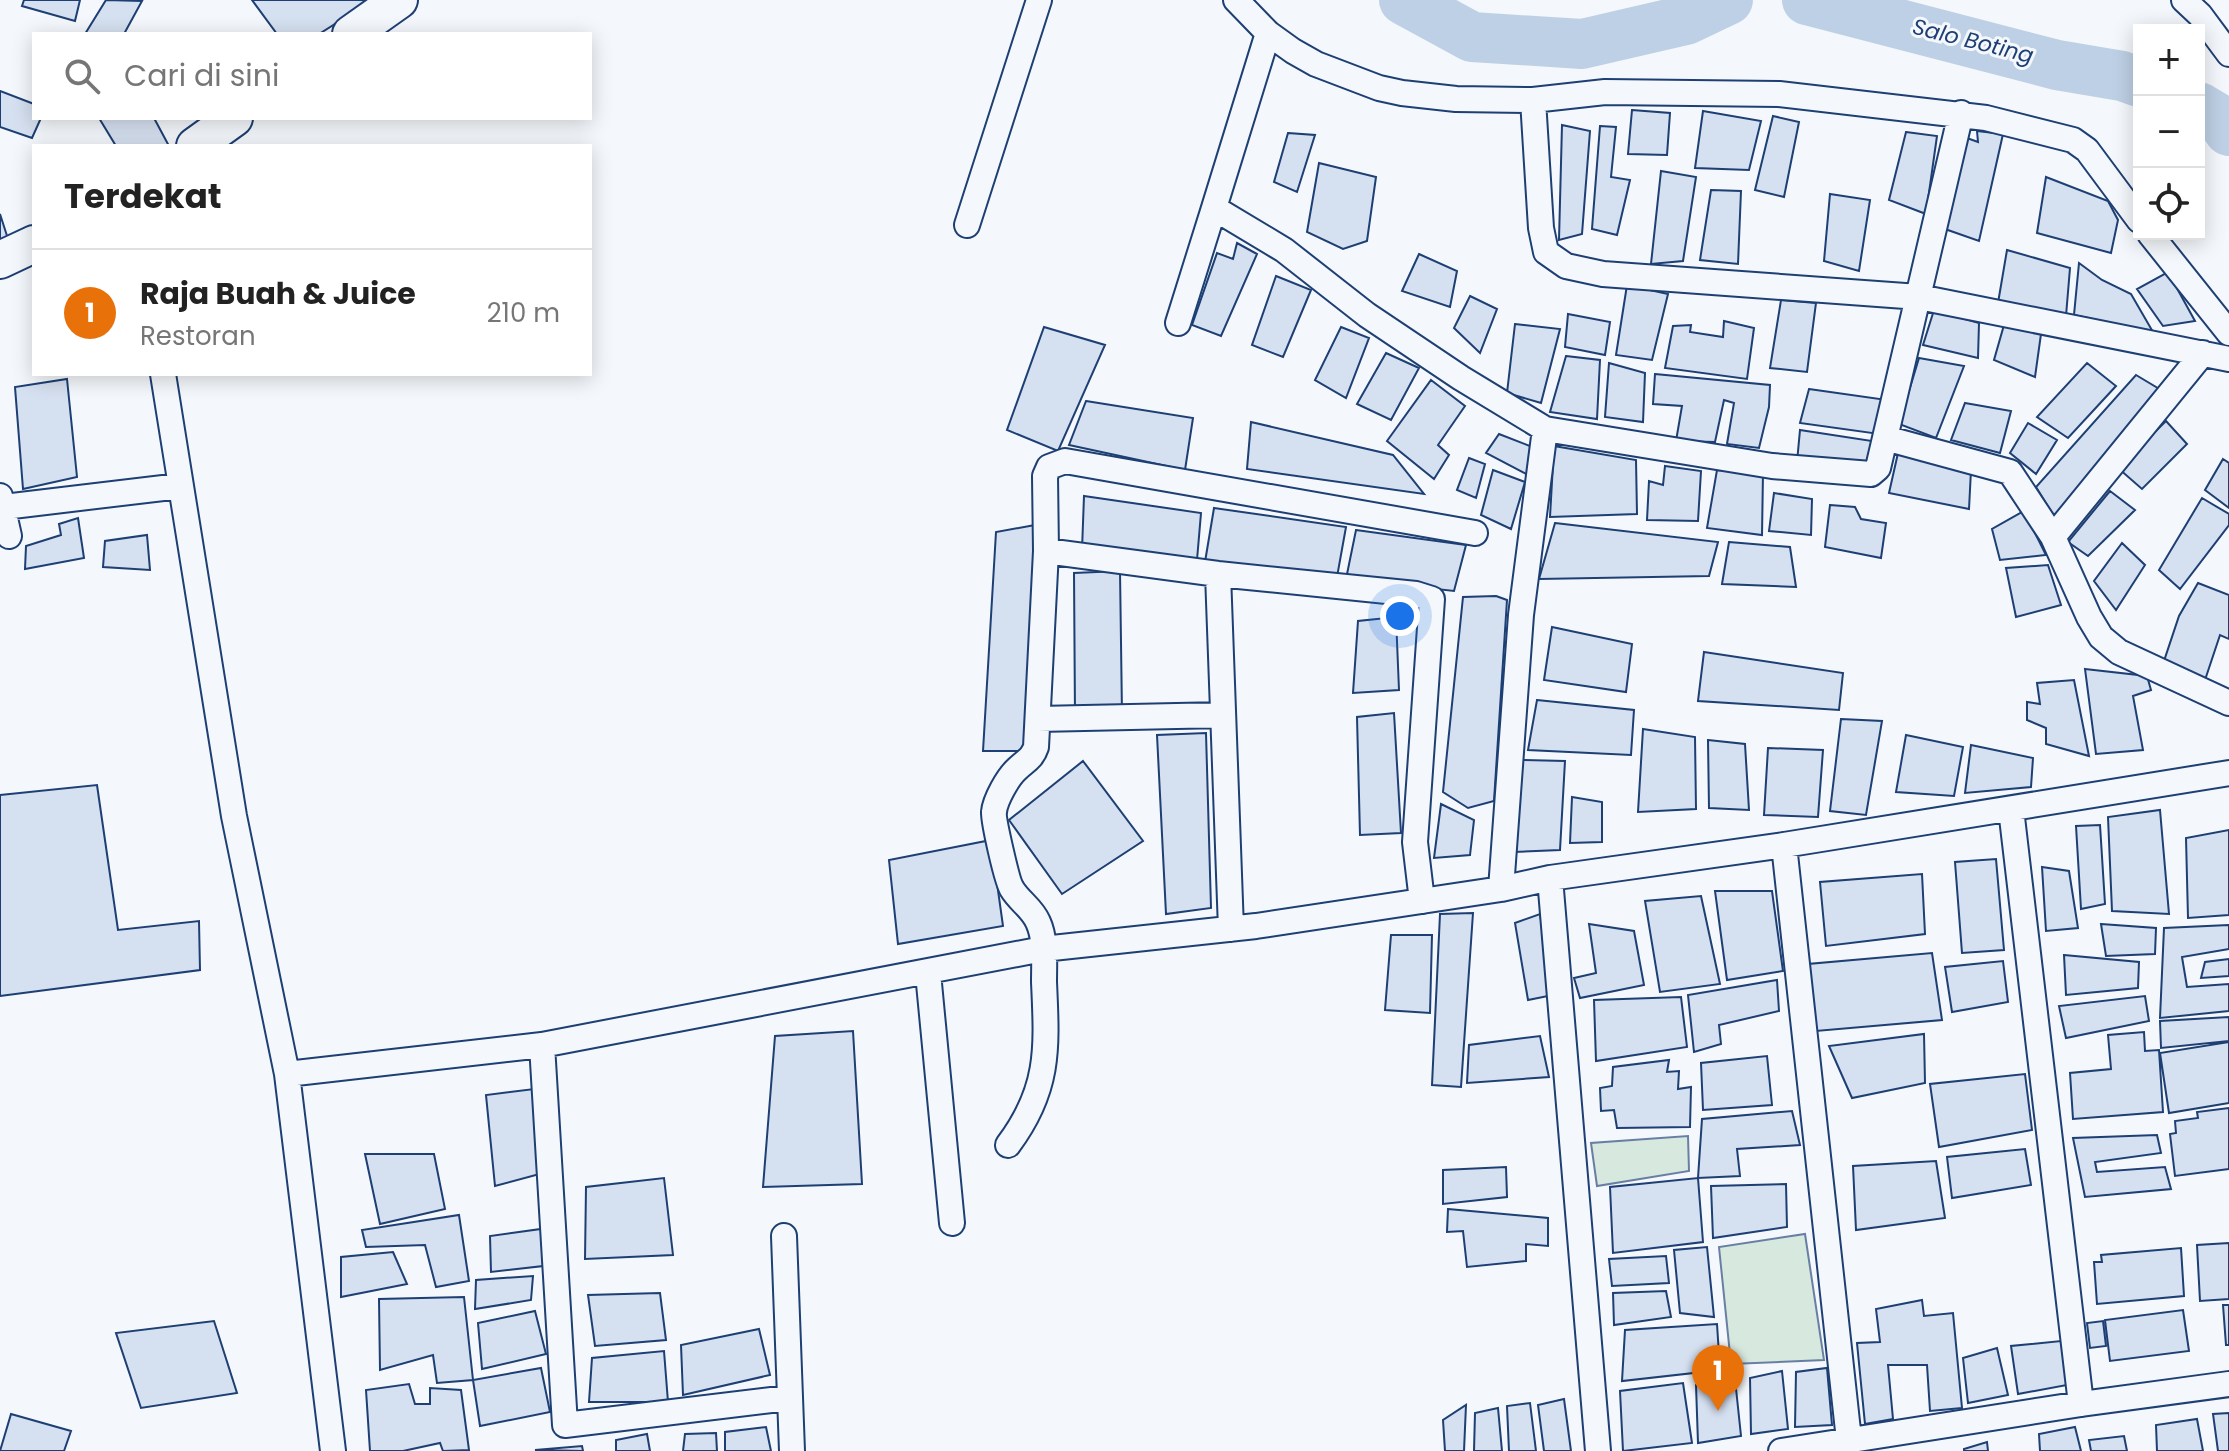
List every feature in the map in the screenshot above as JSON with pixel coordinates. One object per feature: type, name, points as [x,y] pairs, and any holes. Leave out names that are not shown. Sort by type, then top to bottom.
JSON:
[{"type":"street","points":[[354,32],[399,0]]},
{"type":"street","points":[[967,225],[1039,0]]},
{"type":"street","points":[[1236,0],[1268,33],[1316,64],[1379,88],[1456,99],[1533,100],[1591,92],[1779,94],[1961,113],[2073,140],[2087,150],[2133,212]]},
{"type":"street","points":[[2184,0],[2200,15],[2229,54]]},
{"type":"street","points":[[1178,323],[1268,33]]},
{"type":"street","points":[[1533,100],[1541,228],[1546,252],[1566,266],[1603,274],[1919,297],[2229,359]]},
{"type":"street","points":[[1214,208],[1284,250],[1367,315],[1461,378],[1545,429],[1772,466],[1871,474],[1878,468],[1961,113]]},
{"type":"street","points":[[198,144],[231,120]]},
{"type":"street","points":[[2155,240],[2229,333]]},
{"type":"street","points":[[0,260],[32,245]]},
{"type":"street","points":[[2053,537],[2203,353]]},
{"type":"street","points":[[163,376],[234,816],[287,1074],[333,1451]]},
{"type":"street","points":[[1501,889],[1521,615],[1545,429]]},
{"type":"street","points":[[1885,438],[2010,472],[2053,537],[2098,633],[2119,652],[2229,703]]},
{"type":"street","points":[[1008,1145],[1024,1123],[1035,1099],[1047,1052],[1043,949],[1039,924],[1009,885],[993,813],[1011,777],[1033,756],[1038,719],[1046,551],[1045,476],[1049,467],[1065,461],[1475,533]]},
{"type":"street","points":[[9,536],[2,502],[180,486]]},
{"type":"street","points":[[1046,551],[1218,574],[1416,594],[1432,599],[1415,842],[1422,901]]},
{"type":"street","points":[[1218,574],[1231,929]]},
{"type":"street","points":[[1038,719],[1223,715]]},
{"type":"street","points":[[287,1074],[542,1045],[1043,949],[1231,929],[1422,901],[1550,878],[1784,845],[2229,773]]},
{"type":"street","points":[[2011,809],[2081,1404]]},
{"type":"street","points":[[1784,845],[1849,1440]]},
{"type":"street","points":[[1550,878],[1598,1451]]},
{"type":"street","points":[[928,973],[952,1223]]},
{"type":"street","points":[[542,1045],[565,1425],[788,1398]]},
{"type":"street","points":[[784,1236],[792,1451]]},
{"type":"street","points":[[1781,1451],[1849,1440],[1880,1444],[2081,1404],[2229,1384]]},
{"type":"shaded area","points":[[1688,1136],[1689,1171],[1597,1186],[1591,1143]]},
{"type":"shaded area","points":[[1805,1234],[1824,1360],[1731,1364],[1719,1247]]},
{"type":"building","points":[[24,0],[80,0],[75,21],[22,6]]},
{"type":"building","points":[[106,0],[142,1],[125,32],[86,32]]},
{"type":"building","points":[[252,0],[373,0],[322,32],[276,32]]},
{"type":"building","points":[[0,91],[32,103],[32,120],[40,120],[32,138],[0,127]]},
{"type":"building","points":[[1632,110],[1670,113],[1667,155],[1628,154]]},
{"type":"building","points":[[1703,111],[1761,121],[1749,170],[1695,168]]},
{"type":"building","points":[[1773,116],[1799,122],[1784,197],[1755,190]]},
{"type":"building","points":[[100,120],[155,120],[168,144],[115,144]]},
{"type":"building","points":[[1562,125],[1590,131],[1582,234],[1559,240]]},
{"type":"building","points":[[1600,126],[1616,127],[1611,177],[1630,180],[1617,235],[1592,229]]},
{"type":"building","points":[[1977,131],[2003,134],[1979,241],[1945,229],[1967,138],[1978,142]]},
{"type":"building","points":[[1906,132],[1937,136],[1926,214],[1889,200]]},
{"type":"building","points":[[1288,133],[1315,135],[1297,192],[1274,182]]},
{"type":"building","points":[[1319,163],[1376,177],[1367,241],[1343,249],[1307,232]]},
{"type":"building","points":[[1661,171],[1696,177],[1683,261],[1651,264]]},
{"type":"building","points":[[2046,177],[2108,201],[2118,220],[2111,253],[2037,233]]},
{"type":"building","points":[[1711,190],[1741,191],[1738,264],[1700,260]]},
{"type":"building","points":[[1830,194],[1870,200],[1859,271],[1824,261]]},
{"type":"building","points":[[0,214],[9,242],[0,245]]},
{"type":"building","points":[[1237,243],[1257,254],[1221,336],[1192,325],[1217,253],[1233,259]]},
{"type":"building","points":[[2007,250],[2070,268],[2066,316],[1998,303]]},
{"type":"building","points":[[1419,254],[1457,271],[1450,307],[1402,291]]},
{"type":"building","points":[[2079,263],[2102,280],[2131,294],[2153,332],[2074,315]]},
{"type":"building","points":[[2168,272],[2195,321],[2163,326],[2137,289]]},
{"type":"building","points":[[1276,276],[1311,290],[1283,357],[1252,345]]},
{"type":"building","points":[[1627,285],[1668,294],[1652,360],[1616,355]]},
{"type":"building","points":[[1470,296],[1497,309],[1480,353],[1454,328]]},
{"type":"building","points":[[1781,300],[1816,303],[1807,372],[1770,368]]},
{"type":"building","points":[[1934,310],[1979,323],[1978,358],[1923,345]]},
{"type":"building","points":[[1568,314],[1610,322],[1605,355],[1565,347]]},
{"type":"building","points":[[1724,321],[1754,328],[1747,379],[1665,368],[1673,326],[1691,325],[1690,332],[1723,337]]},
{"type":"building","points":[[1515,324],[1560,329],[1541,403],[1507,393]]},
{"type":"building","points":[[2004,325],[2041,334],[2035,377],[1994,360]]},
{"type":"building","points":[[1044,327],[1105,345],[1058,451],[1007,430]]},
{"type":"building","points":[[1341,327],[1369,338],[1346,398],[1315,380]]},
{"type":"building","points":[[1386,353],[1419,368],[1391,420],[1357,404]]},
{"type":"building","points":[[1566,356],[1600,360],[1597,419],[1550,412]]},
{"type":"building","points":[[1919,358],[1964,366],[1936,438],[1899,424]]},
{"type":"building","points":[[1609,363],[1645,373],[1643,422],[1605,417]]},
{"type":"building","points":[[2087,363],[2116,386],[2068,438],[2037,417]]},
{"type":"building","points":[[1655,374],[1770,385],[1769,407],[1759,448],[1727,444],[1734,403],[1724,400],[1715,442],[1676,441],[1682,406],[1653,404]]},
{"type":"building","points":[[2136,375],[2161,390],[2057,521],[2036,487]]},
{"type":"building","points":[[67,379],[77,477],[23,489],[15,387]]},
{"type":"building","points":[[1431,380],[1465,406],[1438,445],[1449,455],[1434,479],[1387,441]]},
{"type":"building","points":[[1809,389],[1887,400],[1879,434],[1800,423]]},
{"type":"building","points":[[1086,401],[1193,418],[1185,470],[1069,445]]},
{"type":"building","points":[[1965,403],[2011,411],[2000,453],[1951,440]]},
{"type":"building","points":[[2166,421],[2187,444],[2142,489],[2118,468]]},
{"type":"building","points":[[1251,422],[1393,455],[1424,494],[1247,469]]},
{"type":"building","points":[[2028,423],[2057,440],[2036,474],[2010,453]]},
{"type":"building","points":[[1800,430],[1872,441],[1866,466],[1797,462]]},
{"type":"building","points":[[1499,434],[1535,448],[1530,476],[1486,453]]},
{"type":"building","points":[[1554,446],[1636,460],[1637,514],[1550,517]]},
{"type":"building","points":[[1898,453],[1971,470],[1969,509],[1889,493]]},
{"type":"building","points":[[1469,458],[1485,464],[1476,498],[1457,490]]},
{"type":"building","points":[[2223,459],[2229,463],[2229,508],[2205,490]]},
{"type":"building","points":[[1665,466],[1701,471],[1698,521],[1647,520],[1649,481],[1663,485]]},
{"type":"building","points":[[1493,470],[1525,482],[1511,529],[1481,515]]},
{"type":"building","points":[[1717,470],[1763,473],[1762,535],[1707,528]]},
{"type":"building","points":[[2110,491],[2135,510],[2088,556],[2068,542]]},
{"type":"building","points":[[1774,493],[1812,499],[1811,535],[1769,531]]},
{"type":"building","points":[[1084,496],[1201,513],[1197,560],[1082,550]]},
{"type":"building","points":[[2202,498],[2229,514],[2229,525],[2180,589],[2159,570]]},
{"type":"building","points":[[1830,505],[1855,507],[1861,519],[1886,523],[1881,558],[1825,547]]},
{"type":"building","points":[[1214,508],[1346,527],[1337,577],[1205,562]]},
{"type":"building","points":[[2024,511],[2046,555],[2000,560],[1992,529]]},
{"type":"building","points":[[78,518],[84,558],[25,569],[26,546],[61,535],[59,524]]},
{"type":"building","points":[[1555,523],[1718,542],[1709,576],[1539,579]]},
{"type":"building","points":[[1035,525],[1026,751],[983,751],[996,532]]},
{"type":"building","points":[[1356,530],[1466,545],[1454,591],[1346,579]]},
{"type":"building","points":[[147,535],[150,570],[103,567],[105,541]]},
{"type":"building","points":[[1729,542],[1790,547],[1796,587],[1722,584]]},
{"type":"building","points":[[2122,543],[2145,565],[2116,610],[2094,581]]},
{"type":"building","points":[[2048,565],[2061,605],[2016,617],[2006,568]]},
{"type":"building","points":[[1120,571],[1122,714],[1075,716],[1074,573]]},
{"type":"building","points":[[2198,583],[2229,595],[2229,639],[2220,635],[2205,680],[2163,664],[2179,616]]},
{"type":"building","points":[[1496,596],[1507,600],[1494,801],[1468,808],[1443,792],[1463,597]]},
{"type":"building","points":[[1396,617],[1399,690],[1353,693],[1358,621]]},
{"type":"building","points":[[1552,627],[1632,644],[1626,692],[1544,680]]},
{"type":"building","points":[[1704,652],[1843,673],[1839,710],[1698,701]]},
{"type":"building","points":[[2085,669],[2147,676],[2151,690],[2133,696],[2143,750],[2096,754]]},
{"type":"building","points":[[2074,680],[2089,756],[2046,744],[2046,728],[2027,720],[2027,702],[2040,704],[2037,683]]},
{"type":"building","points":[[1537,700],[1634,710],[1631,755],[1528,750]]},
{"type":"building","points":[[1394,713],[1401,833],[1360,835],[1357,717]]},
{"type":"building","points":[[1841,719],[1882,721],[1866,815],[1830,811]]},
{"type":"building","points":[[1643,729],[1695,737],[1696,809],[1638,812]]},
{"type":"building","points":[[1206,733],[1211,908],[1166,914],[1157,735]]},
{"type":"building","points":[[1906,735],[1963,747],[1954,796],[1896,792]]},
{"type":"building","points":[[1708,740],[1745,744],[1749,810],[1709,808]]},
{"type":"building","points":[[1971,745],[2033,758],[2031,787],[1965,793]]},
{"type":"building","points":[[1768,748],[1823,750],[1818,817],[1764,815]]},
{"type":"building","points":[[1523,760],[1565,761],[1560,850],[1514,852]]},
{"type":"building","points":[[1083,761],[1143,841],[1062,894],[1009,820]]},
{"type":"building","points":[[97,785],[118,930],[199,921],[200,970],[0,996],[0,795]]},
{"type":"building","points":[[1572,797],[1602,802],[1602,842],[1570,843]]},
{"type":"building","points":[[1441,804],[1474,820],[1470,855],[1434,858]]},
{"type":"building","points":[[2160,810],[2169,914],[2112,911],[2108,817]]},
{"type":"building","points":[[2100,825],[2105,904],[2081,909],[2076,826]]},
{"type":"building","points":[[2229,830],[2229,915],[2188,918],[2186,838]]},
{"type":"building","points":[[991,840],[1003,926],[898,944],[889,860]]},
{"type":"building","points":[[1996,859],[2004,950],[1962,953],[1955,862]]},
{"type":"building","points":[[2042,867],[2069,871],[2078,928],[2046,931]]},
{"type":"building","points":[[1922,874],[1925,934],[1826,946],[1820,882]]},
{"type":"building","points":[[1715,891],[1772,891],[1783,971],[1727,980]]},
{"type":"building","points":[[1701,896],[1720,984],[1660,992],[1645,901]]},
{"type":"building","points":[[1473,913],[1461,1087],[1432,1085],[1440,914]]},
{"type":"building","points":[[1540,914],[1553,995],[1528,1000],[1515,923]]},
{"type":"building","points":[[1589,924],[1634,931],[1644,985],[1580,998],[1574,978],[1596,973]]},
{"type":"building","points":[[2101,924],[2156,928],[2155,954],[2106,956]]},
{"type":"building","points":[[2229,925],[2229,949],[2182,957],[2187,987],[2229,984],[2229,1011],[2160,1018],[2164,928]]},
{"type":"building","points":[[1391,935],[1432,935],[1430,1013],[1385,1010]]},
{"type":"building","points":[[1932,953],[1942,1020],[1816,1031],[1808,964]]},
{"type":"building","points":[[2064,955],[2139,962],[2138,988],[2066,995]]},
{"type":"building","points":[[2229,959],[2229,976],[2201,978],[2205,962]]},
{"type":"building","points":[[2003,961],[2008,1002],[1952,1012],[1945,967]]},
{"type":"building","points":[[1777,980],[1779,1011],[1719,1025],[1721,1044],[1694,1052],[1688,995]]},
{"type":"building","points":[[2145,996],[2149,1021],[2066,1038],[2059,1006]]},
{"type":"building","points":[[1681,997],[1687,1047],[1596,1061],[1594,1000]]},
{"type":"building","points":[[2229,1017],[2229,1041],[2161,1048],[2160,1021]]},
{"type":"building","points":[[853,1031],[862,1184],[763,1187],[775,1036]]},
{"type":"building","points":[[2144,1032],[2145,1051],[2159,1050],[2163,1112],[2073,1119],[2070,1073],[2111,1069],[2108,1035]]},
{"type":"building","points":[[1924,1034],[1925,1083],[1852,1098],[1829,1046]]},
{"type":"building","points":[[1540,1036],[1549,1077],[1467,1083],[1469,1045]]},
{"type":"building","points":[[2229,1042],[2229,1103],[2169,1113],[2160,1053]]},
{"type":"building","points":[[1767,1056],[1772,1105],[1703,1110],[1701,1063]]},
{"type":"building","points":[[1669,1060],[1667,1072],[1679,1071],[1678,1089],[1691,1087],[1690,1127],[1617,1128],[1614,1110],[1601,1111],[1600,1088],[1612,1086],[1613,1067]]},
{"type":"building","points":[[2025,1074],[2032,1130],[1939,1147],[1930,1084]]},
{"type":"building","points":[[534,1089],[547,1172],[495,1186],[486,1095]]},
{"type":"building","points":[[2229,1108],[2229,1169],[2175,1176],[2170,1134],[2176,1133],[2175,1121],[2198,1118],[2197,1112]]},
{"type":"building","points":[[1792,1111],[1800,1145],[1737,1149],[1740,1176],[1698,1178],[1702,1119]]},
{"type":"building","points":[[2157,1135],[2161,1153],[2095,1162],[2097,1172],[2165,1167],[2171,1189],[2085,1197],[2073,1138]]},
{"type":"building","points":[[2025,1149],[2031,1185],[1952,1198],[1947,1157]]},
{"type":"building","points":[[365,1154],[434,1154],[445,1209],[380,1224]]},
{"type":"building","points":[[1936,1161],[1945,1218],[1856,1230],[1853,1166]]},
{"type":"building","points":[[1506,1167],[1507,1197],[1443,1204],[1443,1170]]},
{"type":"building","points":[[664,1178],[673,1255],[585,1259],[586,1187]]},
{"type":"building","points":[[1698,1178],[1703,1242],[1613,1253],[1610,1187]]},
{"type":"building","points":[[1786,1184],[1787,1227],[1713,1238],[1711,1186]]},
{"type":"building","points":[[1448,1209],[1548,1218],[1548,1246],[1526,1244],[1526,1261],[1467,1267],[1463,1231],[1447,1232]]},
{"type":"building","points":[[459,1215],[469,1281],[436,1287],[425,1245],[366,1247],[362,1230]]},
{"type":"building","points":[[541,1229],[543,1266],[491,1272],[490,1236]]},
{"type":"building","points":[[2229,1243],[2229,1299],[2200,1301],[2197,1245]]},
{"type":"building","points":[[1707,1247],[1714,1317],[1680,1313],[1674,1250]]},
{"type":"building","points":[[2181,1248],[2184,1296],[2097,1304],[2094,1262],[2102,1262],[2101,1255]]},
{"type":"building","points":[[393,1252],[407,1284],[341,1297],[341,1257]]},
{"type":"building","points":[[1666,1256],[1669,1283],[1612,1286],[1609,1259]]},
{"type":"building","points":[[533,1276],[531,1300],[475,1309],[476,1280]]},
{"type":"building","points":[[1666,1291],[1671,1317],[1614,1325],[1613,1293]]},
{"type":"building","points":[[660,1293],[666,1340],[595,1346],[588,1295]]},
{"type":"building","points":[[464,1297],[473,1380],[437,1383],[433,1355],[380,1370],[379,1299]]},
{"type":"building","points":[[1922,1300],[1924,1316],[1953,1313],[1962,1408],[1930,1411],[1927,1365],[1888,1365],[1893,1419],[1865,1424],[1857,1343],[1880,1342],[1876,1309]]},
{"type":"building","points":[[2223,1305],[2229,1305],[2229,1345],[2226,1345]]},
{"type":"building","points":[[2183,1310],[2189,1351],[2110,1361],[2105,1320]]},
{"type":"building","points":[[535,1311],[546,1354],[482,1369],[478,1323]]},
{"type":"building","points":[[214,1321],[237,1393],[141,1408],[116,1333]]},
{"type":"building","points":[[2103,1321],[2106,1346],[2090,1348],[2087,1323]]},
{"type":"building","points":[[1717,1324],[1720,1370],[1622,1381],[1625,1330]]},
{"type":"building","points":[[759,1329],[770,1375],[683,1395],[681,1345]]},
{"type":"building","points":[[2061,1341],[2067,1385],[2018,1394],[2011,1346]]},
{"type":"building","points":[[1997,1348],[2008,1395],[1968,1403],[1963,1358]]},
{"type":"building","points":[[664,1351],[668,1402],[589,1402],[592,1358]]},
{"type":"building","points":[[541,1368],[550,1412],[480,1426],[473,1380]]},
{"type":"building","points":[[1827,1368],[1832,1425],[1795,1427],[1796,1372]]},
{"type":"building","points":[[1782,1371],[1788,1429],[1751,1434],[1750,1378]]},
{"type":"building","points":[[1735,1379],[1741,1436],[1698,1443],[1696,1385]]},
{"type":"building","points":[[1683,1383],[1692,1443],[1623,1451],[1620,1391]]},
{"type":"building","points":[[409,1384],[415,1404],[430,1404],[430,1388],[461,1390],[469,1450],[443,1451],[440,1443],[403,1451],[370,1451],[366,1390]]},
{"type":"building","points":[[1564,1399],[1571,1451],[1544,1451],[1538,1405]]},
{"type":"building","points":[[1530,1403],[1536,1451],[1509,1451],[1507,1406]]},
{"type":"building","points":[[1466,1405],[1464,1451],[1445,1451],[1443,1420]]},
{"type":"building","points":[[1498,1408],[1502,1451],[1474,1451],[1475,1413]]},
{"type":"building","points":[[2229,1413],[2229,1451],[2218,1451],[2213,1414]]},
{"type":"building","points":[[11,1414],[71,1431],[64,1451],[0,1451]]},
{"type":"building","points":[[2197,1419],[2203,1451],[2157,1451],[2156,1425]]},
{"type":"building","points":[[766,1427],[771,1451],[725,1451],[725,1432]]},
{"type":"building","points":[[2075,1427],[2081,1451],[2040,1451],[2039,1434]]},
{"type":"building","points":[[716,1433],[717,1451],[683,1451],[685,1434]]},
{"type":"building","points":[[647,1434],[650,1451],[616,1451],[616,1440]]},
{"type":"building","points":[[2124,1436],[2127,1451],[2091,1451],[2089,1440]]},
{"type":"building","points":[[1987,1442],[1988,1451],[1964,1451],[1964,1449]]},
{"type":"building","points":[[582,1446],[583,1451],[535,1450]]},
{"type":"waterway","name":"Salo Boting","points":[[1404,0],[1472,37],[1582,44],[1686,20],[1728,0]]},
{"type":"waterway","name":"Salo Boting","points":[[1807,0],[2057,65],[2133,80]]},
{"type":"waterway","name":"Salo Boting","points":[[2205,111],[2221,120],[2229,131]]},
{"type":"place","name":"Raja Buah & Juice","points":[[1718,1411]]}]
